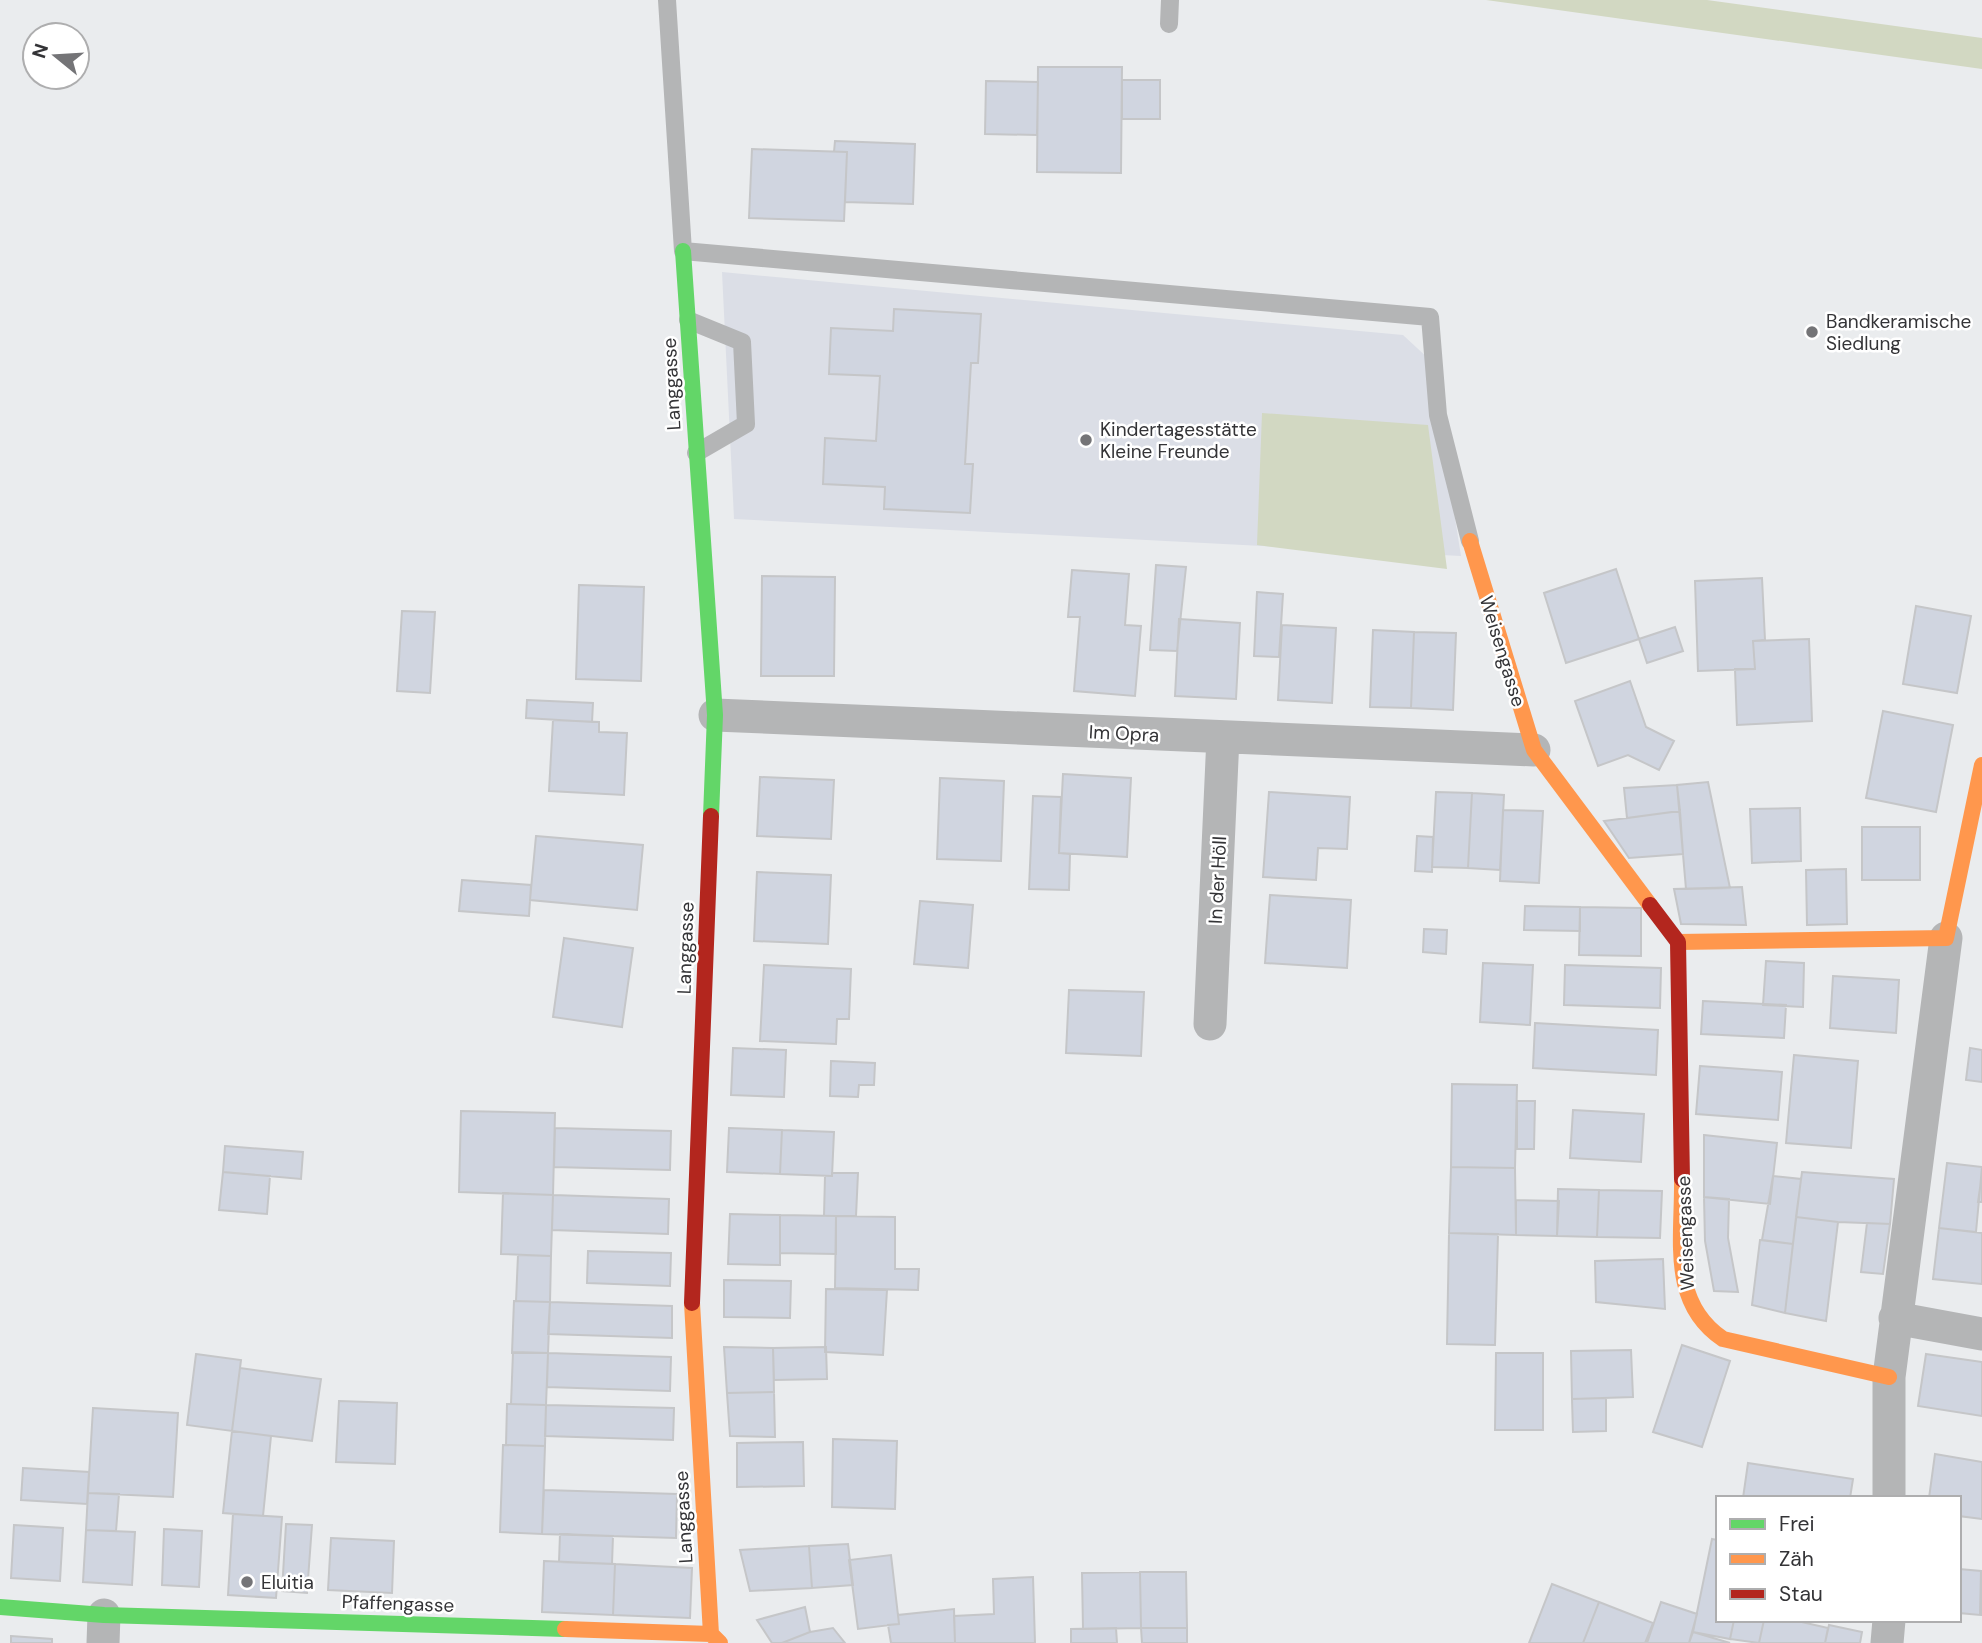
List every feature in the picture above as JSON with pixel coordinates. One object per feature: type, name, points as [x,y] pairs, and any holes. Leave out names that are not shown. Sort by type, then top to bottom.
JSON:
[{"type":"street","name":"Langgasse","points":[[684,251],[715,715],[692,1312],[716,1639]]},
{"type":"street","name":"Weisengasse","points":[[1470,541],[1534,750],[1678,942],[1684,1288],[1690,1307],[1701,1324],[1723,1339],[1889,1377]]},
{"type":"street","name":"Im Opra","points":[[715,715],[1534,750]]},
{"type":"street","name":"In der Höll","points":[[1210,1024],[1223,737]]},
{"type":"street","points":[[1889,1496],[1889,1377],[1895,1318],[1946,938],[1982,765]]},
{"type":"street","points":[[1678,942],[1946,938]]},
{"type":"street","points":[[1895,1318],[1982,1334]]},
{"type":"street","name":"Pfaffengasse","points":[[0,1607],[104,1629],[716,1639]]},
{"type":"street","points":[[1887,1643],[1889,1622]]},
{"type":"lane","points":[[667,0],[684,251]]},
{"type":"lane","points":[[1169,24],[1170,0]]},
{"type":"lane","name":"Weisengasse","points":[[684,251],[1430,317],[1438,415],[1470,541]]},
{"type":"lane","points":[[688,320],[742,342],[746,424],[696,453]]},
{"type":"shaded area","name":"Kindertagesstätte Kleine Freunde","points":[[722,272],[1403,335],[1430,360],[1461,556],[734,519]]},
{"type":"green space","points":[[1486,0],[1707,0],[1982,38],[1982,69]]},
{"type":"green space","points":[[1262,413],[1428,425],[1447,569],[1257,545]]},
{"type":"building","points":[[1038,67],[1122,67],[1121,173],[1037,172]]},
{"type":"building","points":[[1122,80],[1160,80],[1160,119],[1122,119]]},
{"type":"building","points":[[986,81],[1038,82],[1037,135],[985,134]]},
{"type":"building","points":[[835,141],[915,144],[913,204],[845,202],[847,152],[834,152]]},
{"type":"building","points":[[752,149],[847,152],[844,221],[749,218]]},
{"type":"building","points":[[894,309],[981,314],[978,363],[971,363],[965,464],[973,464],[970,513],[884,509],[885,487],[823,484],[825,438],[876,441],[880,376],[829,374],[831,328],[893,331]]},
{"type":"building","points":[[1156,565],[1186,567],[1177,651],[1150,650]]},
{"type":"building","points":[[1616,569],[1639,639],[1566,663],[1544,593]]},
{"type":"building","points":[[1072,570],[1129,574],[1125,625],[1141,626],[1135,696],[1074,691],[1080,617],[1068,617]]},
{"type":"building","points":[[762,576],[835,577],[834,676],[761,676]]},
{"type":"building","points":[[1762,578],[1765,640],[1753,641],[1755,669],[1698,671],[1695,581]]},
{"type":"building","points":[[579,585],[644,587],[641,681],[576,679]]},
{"type":"building","points":[[1257,592],[1283,594],[1279,657],[1254,656]]},
{"type":"building","points":[[1916,606],[1971,616],[1957,693],[1903,684]]},
{"type":"building","points":[[402,611],[435,612],[430,693],[397,691]]},
{"type":"building","points":[[1179,619],[1240,623],[1236,699],[1175,696]]},
{"type":"building","points":[[1282,625],[1336,628],[1332,703],[1278,700]]},
{"type":"building","points":[[1675,627],[1683,651],[1647,663],[1639,639]]},
{"type":"building","points":[[1373,630],[1414,632],[1411,708],[1370,707]]},
{"type":"building","points":[[1414,632],[1456,633],[1453,710],[1411,708]]},
{"type":"building","points":[[1809,639],[1812,721],[1737,725],[1735,669],[1755,669],[1753,641]]},
{"type":"building","points":[[1630,681],[1646,727],[1674,741],[1659,770],[1628,755],[1598,766],[1575,701]]},
{"type":"building","points":[[527,700],[593,703],[592,722],[526,718]]},
{"type":"building","points":[[1883,711],[1953,725],[1936,812],[1866,798]]},
{"type":"building","points":[[553,720],[599,722],[599,732],[627,733],[624,795],[549,791]]},
{"type":"building","points":[[1063,774],[1131,778],[1127,857],[1059,853]]},
{"type":"building","points":[[760,777],[834,780],[831,839],[757,836]]},
{"type":"building","points":[[940,778],[1004,781],[1001,861],[937,859]]},
{"type":"building","points":[[1708,782],[1730,888],[1686,889],[1677,785]]},
{"type":"building","points":[[1677,785],[1680,811],[1627,818],[1624,788]]},
{"type":"building","points":[[1269,792],[1350,797],[1347,849],[1318,848],[1316,880],[1263,877]]},
{"type":"building","points":[[1436,792],[1472,793],[1468,868],[1432,867]]},
{"type":"building","points":[[1472,793],[1504,795],[1500,870],[1468,868]]},
{"type":"building","points":[[1033,796],[1061,797],[1059,853],[1070,854],[1069,890],[1029,889]]},
{"type":"building","points":[[1800,808],[1801,861],[1752,863],[1750,809]]},
{"type":"building","points":[[1503,810],[1543,811],[1539,883],[1500,881]]},
{"type":"building","points":[[1680,811],[1683,854],[1629,858],[1604,821]]},
{"type":"building","points":[[1862,827],[1920,827],[1920,880],[1862,880]]},
{"type":"building","points":[[536,836],[643,845],[637,910],[530,900]]},
{"type":"building","points":[[1417,836],[1433,837],[1432,872],[1415,871]]},
{"type":"building","points":[[1846,869],[1847,924],[1807,925],[1806,870]]},
{"type":"building","points":[[757,872],[831,875],[828,944],[754,941]]},
{"type":"building","points":[[462,880],[531,885],[529,916],[459,911]]},
{"type":"building","points":[[1742,887],[1746,925],[1681,924],[1674,889]]},
{"type":"building","points":[[1270,895],[1351,900],[1347,968],[1265,963]]},
{"type":"building","points":[[920,901],[973,905],[968,968],[914,964]]},
{"type":"building","points":[[1525,906],[1580,907],[1580,931],[1524,930]]},
{"type":"building","points":[[1580,907],[1641,908],[1641,956],[1579,955]]},
{"type":"building","points":[[1424,929],[1447,930],[1446,954],[1423,952]]},
{"type":"building","points":[[564,938],[633,948],[622,1027],[553,1017]]},
{"type":"building","points":[[1766,961],[1804,963],[1803,1007],[1763,1005]]},
{"type":"building","points":[[1483,963],[1533,965],[1530,1025],[1480,1022]]},
{"type":"building","points":[[764,965],[851,969],[849,1019],[837,1019],[836,1044],[760,1041]]},
{"type":"building","points":[[1565,965],[1661,968],[1660,1008],[1564,1005]]},
{"type":"building","points":[[1833,976],[1899,980],[1896,1033],[1830,1028]]},
{"type":"building","points":[[1069,990],[1144,992],[1141,1056],[1066,1053]]},
{"type":"building","points":[[1703,1001],[1786,1005],[1784,1038],[1701,1034]]},
{"type":"building","points":[[1535,1023],[1658,1030],[1656,1075],[1533,1068]]},
{"type":"building","points":[[733,1048],[786,1050],[784,1097],[731,1095]]},
{"type":"building","points":[[1970,1048],[1982,1050],[1982,1082],[1966,1080]]},
{"type":"building","points":[[1794,1055],[1858,1061],[1851,1148],[1786,1143]]},
{"type":"building","points":[[831,1061],[875,1063],[874,1085],[859,1085],[858,1097],[830,1096]]},
{"type":"building","points":[[1700,1066],[1782,1072],[1778,1120],[1696,1114]]},
{"type":"building","points":[[1452,1084],[1517,1085],[1515,1168],[1451,1167]]},
{"type":"building","points":[[1517,1101],[1535,1101],[1534,1149],[1517,1149]]},
{"type":"building","points":[[1573,1110],[1644,1114],[1641,1162],[1570,1158]]},
{"type":"building","points":[[461,1111],[555,1113],[553,1195],[459,1192]]},
{"type":"building","points":[[555,1128],[671,1131],[670,1170],[554,1167]]},
{"type":"building","points":[[729,1128],[782,1130],[780,1174],[727,1172]]},
{"type":"building","points":[[782,1130],[834,1132],[832,1176],[780,1174]]},
{"type":"building","points":[[1704,1135],[1777,1143],[1770,1204],[1704,1197]]},
{"type":"building","points":[[225,1146],[303,1152],[301,1179],[223,1172]]},
{"type":"building","points":[[1947,1163],[1982,1167],[1976,1232],[1939,1228]]},
{"type":"building","points":[[1451,1167],[1515,1168],[1516,1235],[1449,1233]]},
{"type":"building","points":[[223,1172],[270,1176],[267,1214],[219,1210]]},
{"type":"building","points":[[1802,1172],[1894,1179],[1890,1224],[1796,1217]]},
{"type":"building","points":[[832,1173],[858,1173],[856,1216],[824,1216],[825,1176],[832,1176]]},
{"type":"building","points":[[1982,1174],[1982,1202],[1978,1202]]},
{"type":"building","points":[[1773,1176],[1801,1179],[1793,1244],[1762,1240]]},
{"type":"building","points":[[1558,1189],[1599,1190],[1597,1237],[1557,1236]]},
{"type":"building","points":[[1599,1190],[1662,1191],[1660,1238],[1597,1237]]},
{"type":"building","points":[[503,1193],[553,1195],[551,1256],[501,1254]]},
{"type":"building","points":[[553,1195],[669,1199],[668,1234],[552,1230]]},
{"type":"building","points":[[1704,1197],[1729,1199],[1728,1238],[1738,1292],[1714,1291],[1705,1241]]},
{"type":"building","points":[[1516,1200],[1559,1201],[1557,1236],[1516,1235]]},
{"type":"building","points":[[730,1214],[780,1215],[780,1265],[728,1264]]},
{"type":"building","points":[[780,1215],[836,1216],[836,1254],[780,1253]]},
{"type":"building","points":[[836,1216],[895,1217],[895,1269],[919,1269],[918,1290],[835,1288]]},
{"type":"building","points":[[1796,1217],[1838,1222],[1826,1321],[1785,1313]]},
{"type":"building","points":[[1867,1223],[1890,1224],[1883,1274],[1861,1272]]},
{"type":"building","points":[[1939,1228],[1982,1233],[1982,1284],[1933,1279]]},
{"type":"building","points":[[1449,1233],[1498,1234],[1495,1345],[1447,1344]]},
{"type":"building","points":[[1760,1240],[1793,1244],[1785,1313],[1752,1305]]},
{"type":"building","points":[[588,1251],[671,1253],[670,1286],[587,1283]]},
{"type":"building","points":[[518,1255],[551,1256],[550,1302],[516,1301]]},
{"type":"building","points":[[1663,1259],[1665,1309],[1596,1302],[1595,1261]]},
{"type":"building","points":[[724,1280],[791,1281],[790,1318],[724,1317]]},
{"type":"building","points":[[826,1289],[887,1290],[883,1355],[825,1352]]},
{"type":"building","points":[[514,1301],[550,1302],[548,1353],[512,1353]]},
{"type":"building","points":[[550,1302],[672,1306],[672,1338],[548,1334]]},
{"type":"building","points":[[1682,1345],[1730,1361],[1702,1447],[1653,1432]]},
{"type":"building","points":[[724,1347],[773,1348],[774,1392],[727,1393]]},
{"type":"building","points":[[826,1347],[827,1379],[774,1380],[773,1348]]},
{"type":"building","points":[[1631,1350],[1633,1397],[1572,1399],[1571,1351]]},
{"type":"building","points":[[513,1352],[548,1353],[546,1405],[511,1404]]},
{"type":"building","points":[[548,1353],[671,1357],[670,1391],[547,1387]]},
{"type":"building","points":[[1496,1353],[1543,1353],[1543,1430],[1495,1430]]},
{"type":"building","points":[[196,1354],[241,1360],[232,1431],[187,1425]]},
{"type":"building","points":[[1926,1354],[1982,1362],[1982,1416],[1918,1406]]},
{"type":"building","points":[[240,1368],[321,1379],[312,1441],[232,1431]]},
{"type":"building","points":[[774,1392],[775,1437],[730,1436],[727,1393]]},
{"type":"building","points":[[1606,1398],[1606,1431],[1573,1432],[1572,1399]]},
{"type":"building","points":[[339,1401],[397,1403],[395,1464],[336,1462]]},
{"type":"building","points":[[507,1404],[546,1405],[545,1446],[506,1445]]},
{"type":"building","points":[[546,1405],[674,1408],[673,1440],[545,1436]]},
{"type":"building","points":[[93,1408],[178,1413],[173,1497],[88,1493]]},
{"type":"building","points":[[232,1431],[271,1436],[263,1516],[223,1513]]},
{"type":"building","points":[[833,1439],[897,1441],[895,1509],[832,1507]]},
{"type":"building","points":[[803,1442],[804,1486],[737,1487],[737,1443]]},
{"type":"building","points":[[503,1445],[545,1446],[542,1534],[500,1532]]},
{"type":"building","points":[[1935,1454],[1982,1462],[1982,1519],[1961,1516],[1961,1496],[1929,1496]]},
{"type":"building","points":[[1748,1463],[1853,1479],[1850,1496],[1743,1496]]},
{"type":"building","points":[[23,1468],[89,1472],[87,1504],[21,1500]]},
{"type":"building","points":[[544,1490],[677,1494],[676,1538],[542,1534]]},
{"type":"building","points":[[88,1493],[119,1494],[116,1531],[86,1530]]},
{"type":"building","points":[[233,1514],[282,1517],[276,1598],[228,1595]]},
{"type":"building","points":[[286,1524],[312,1525],[307,1593],[282,1591]]},
{"type":"building","points":[[14,1525],[63,1528],[60,1581],[11,1578]]},
{"type":"building","points":[[164,1529],[202,1531],[199,1587],[162,1585]]},
{"type":"building","points":[[86,1530],[135,1532],[132,1585],[83,1582]]},
{"type":"building","points":[[560,1534],[613,1536],[612,1564],[559,1562]]},
{"type":"building","points":[[331,1538],[394,1541],[392,1593],[328,1590]]},
{"type":"building","points":[[1712,1539],[1716,1540],[1716,1622],[1734,1622],[1730,1639],[1693,1632]]},
{"type":"building","points":[[848,1544],[853,1585],[812,1588],[809,1546]]},
{"type":"building","points":[[809,1546],[812,1588],[750,1591],[740,1550]]},
{"type":"building","points":[[891,1555],[899,1624],[858,1629],[849,1560]]},
{"type":"building","points":[[544,1561],[615,1564],[613,1615],[542,1612]]},
{"type":"building","points":[[615,1564],[692,1568],[690,1618],[613,1615]]},
{"type":"building","points":[[1961,1569],[1981,1571],[1980,1615],[1961,1613]]},
{"type":"building","points":[[1981,1571],[1982,1615],[1980,1615]]},
{"type":"building","points":[[1140,1572],[1141,1628],[1083,1629],[1082,1573]]},
{"type":"building","points":[[1140,1572],[1186,1572],[1187,1628],[1141,1628]]},
{"type":"building","points":[[1033,1577],[1035,1643],[955,1643],[954,1616],[994,1614],[993,1579]]},
{"type":"building","points":[[1552,1584],[1599,1602],[1583,1643],[1529,1643]]},
{"type":"building","points":[[1599,1602],[1653,1623],[1645,1643],[1583,1643]]},
{"type":"building","points":[[1661,1602],[1697,1614],[1689,1643],[1647,1643]]},
{"type":"building","points":[[805,1607],[810,1632],[782,1643],[772,1643],[757,1620]]},
{"type":"building","points":[[954,1609],[955,1643],[891,1643],[888,1625],[899,1624],[898,1615]]},
{"type":"building","points":[[1734,1622],[1764,1622],[1759,1643],[1730,1639]]},
{"type":"building","points":[[1764,1622],[1802,1622],[1828,1628],[1825,1643],[1759,1643]]},
{"type":"building","points":[[1829,1625],[1862,1632],[1860,1643],[1825,1643]]},
{"type":"building","points":[[833,1628],[845,1643],[782,1643],[810,1632]]},
{"type":"building","points":[[1116,1628],[1117,1643],[1071,1643],[1071,1629]]},
{"type":"building","points":[[1141,1628],[1187,1628],[1187,1643],[1142,1643]]},
{"type":"building","points":[[1693,1632],[1730,1643],[1689,1643]]},
{"type":"building","points":[[11,1636],[52,1639],[52,1643],[11,1643]]},
{"type":"traffic: fast","points":[[683,251],[715,715],[711,816]]},
{"type":"traffic: fast","points":[[0,1607],[104,1615],[565,1629]]},
{"type":"traffic: slow","points":[[1470,541],[1534,750],[1650,905]]},
{"type":"traffic: slow","points":[[1678,942],[1946,938],[1982,765]]},
{"type":"traffic: slow","points":[[1682,1179],[1682,1267],[1686,1288],[1705,1324],[1723,1339],[1889,1377]]},
{"type":"traffic: slow","points":[[692,1303],[711,1634],[720,1643]]},
{"type":"traffic: slow","points":[[565,1629],[711,1634]]},
{"type":"traffic: jam","points":[[692,1303],[711,816]]},
{"type":"traffic: jam","points":[[1650,905],[1678,942],[1682,1179]]},
{"type":"place","name":"Bandkeramische Siedlung","points":[[1812,332]]},
{"type":"place","name":"Kindertagesstätte Kleine Freunde","points":[[1086,440]]},
{"type":"place","name":"Eluitia","points":[[247,1582]]}]
